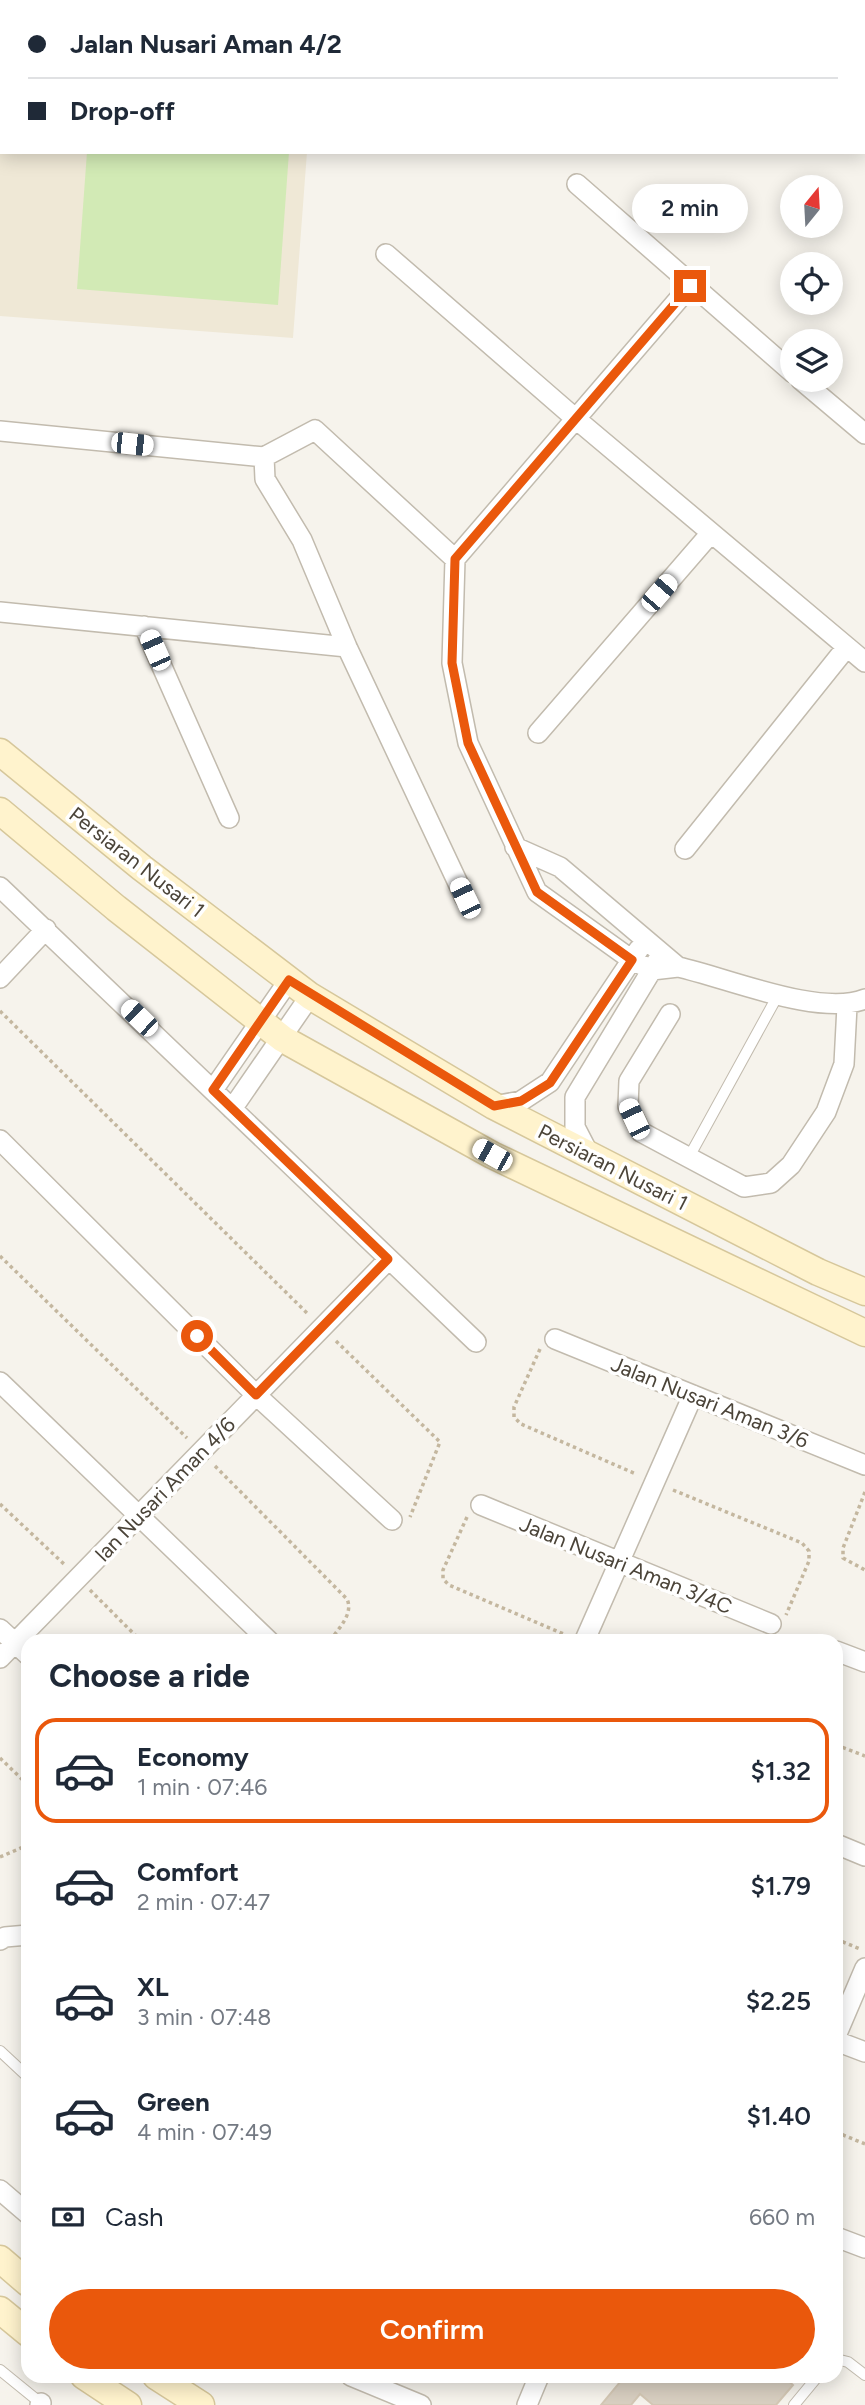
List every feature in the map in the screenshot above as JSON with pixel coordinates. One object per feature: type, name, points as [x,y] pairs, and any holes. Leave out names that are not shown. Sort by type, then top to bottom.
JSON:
[{"type":"main road","name":"Persiaran Nusari 1","points":[[0,751],[142,868],[300,988],[494,1106],[818,1272],[865,1292]]},
{"type":"main road","name":"Persiaran Nusari 1","points":[[0,811],[273,1031],[492,1155],[865,1332]]},
{"type":"main road","points":[[0,2259],[21,2277]]},
{"type":"main road","points":[[0,2311],[21,2328]]},
{"type":"main road","points":[[95,2383],[128,2405]]},
{"type":"main road","points":[[167,2383],[201,2405]]},
{"type":"street","points":[[578,184],[690,286],[780,362]]},
{"type":"street","points":[[386,254],[576,419],[865,662]]},
{"type":"street","points":[[670,1014],[629,1081],[628,1106],[641,1132],[744,1187],[771,1183],[791,1165],[826,1112],[844,1064],[856,1003],[778,995],[678,967],[652,970],[632,960],[537,892],[468,743],[452,663],[455,559],[690,286]]},
{"type":"street","points":[[815,392],[865,433]]},
{"type":"street","points":[[0,431],[264,457],[315,430],[455,559]]},
{"type":"street","points":[[264,457],[265,479],[303,540],[347,647],[465,898]]},
{"type":"street","points":[[538,733],[711,533]]},
{"type":"street","points":[[0,612],[347,647]]},
{"type":"street","points":[[144,626],[229,818]]},
{"type":"street","points":[[685,849],[846,648]]},
{"type":"street","points":[[515,846],[560,867],[644,941],[663,951],[678,967]]},
{"type":"street","points":[[0,887],[476,1342]]},
{"type":"street","points":[[0,978],[46,929]]},
{"type":"street","points":[[494,1106],[521,1101],[550,1083],[644,941]]},
{"type":"street","points":[[590,1156],[575,1128],[575,1097],[663,951]]},
{"type":"street","points":[[232,1109],[273,1031],[300,988]]},
{"type":"street","points":[[213,1090],[273,1031]]},
{"type":"street","points":[[0,1140],[256,1395],[392,1520]]},
{"type":"street","name":"lan Nusari Aman 4/6","points":[[35,1634],[139,1515],[388,1259]]},
{"type":"street","name":"Jalan Nusari Aman 3/6","points":[[555,1339],[865,1465]]},
{"type":"street","points":[[0,1382],[262,1634]]},
{"type":"street","points":[[579,1634],[618,1563],[693,1395]]},
{"type":"street","name":"Jalan Nusari Aman 3/4C","points":[[481,1505],[771,1624]]},
{"type":"street","points":[[0,1629],[21,1648]]},
{"type":"street","name":"lan Nusari Aman 4/6","points":[[0,1658],[21,1649]]},
{"type":"street","points":[[843,1654],[865,1662]]},
{"type":"street","points":[[843,1847],[865,1856]]},
{"type":"street","points":[[0,1940],[21,1936]]},
{"type":"street","points":[[843,2020],[865,1968]]},
{"type":"street","points":[[843,2044],[865,2052]]},
{"type":"street","points":[[0,2190],[21,2208]]},
{"type":"street","points":[[843,2240],[865,2248]]},
{"type":"street","points":[[368,2383],[421,2405]]},
{"type":"street","points":[[527,2405],[536,2383]]},
{"type":"lane","points":[[689,1157],[778,995]]},
{"type":"lane","points":[[0,2051],[21,2070]]},
{"type":"lane","points":[[843,2361],[865,2375]]},
{"type":"lane","points":[[0,2370],[42,2404]]},
{"type":"lane","points":[[794,2405],[812,2383]]},
{"type":"path","points":[[0,1011],[440,1442],[412,1516],[405,1521],[392,1520]]},
{"type":"path","points":[[555,1339],[547,1340],[541,1347],[514,1407],[514,1417],[521,1424],[802,1543],[809,1551],[809,1561],[785,1620],[771,1624]]},
{"type":"path","points":[[865,1492],[843,1548],[844,1558],[865,1570]]},
{"type":"path","points":[[481,1505],[474,1507],[469,1514],[443,1570],[443,1579],[449,1586],[564,1634]]},
{"type":"path","points":[[843,1748],[865,1756]]},
{"type":"path","points":[[0,1758],[21,1778]]},
{"type":"path","points":[[0,1857],[21,1848]]},
{"type":"path","points":[[843,1943],[865,1951]]},
{"type":"path","points":[[843,2136],[865,2144]]},
{"type":"shaded area","points":[[0,154],[307,154],[293,338],[0,316]]},
{"type":"green space","points":[[87,154],[289,154],[278,305],[77,289]]},
{"type":"building","points":[[619,2383],[793,2385],[776,2405],[653,2405],[640,2394],[631,2405],[601,2405]]},
{"type":"route","points":[[197,1336],[256,1395],[388,1259],[213,1090],[262,1023],[289,980],[310,996],[494,1106],[521,1101],[550,1083],[632,960],[537,892],[468,743],[452,663],[455,559],[690,286]]}]
